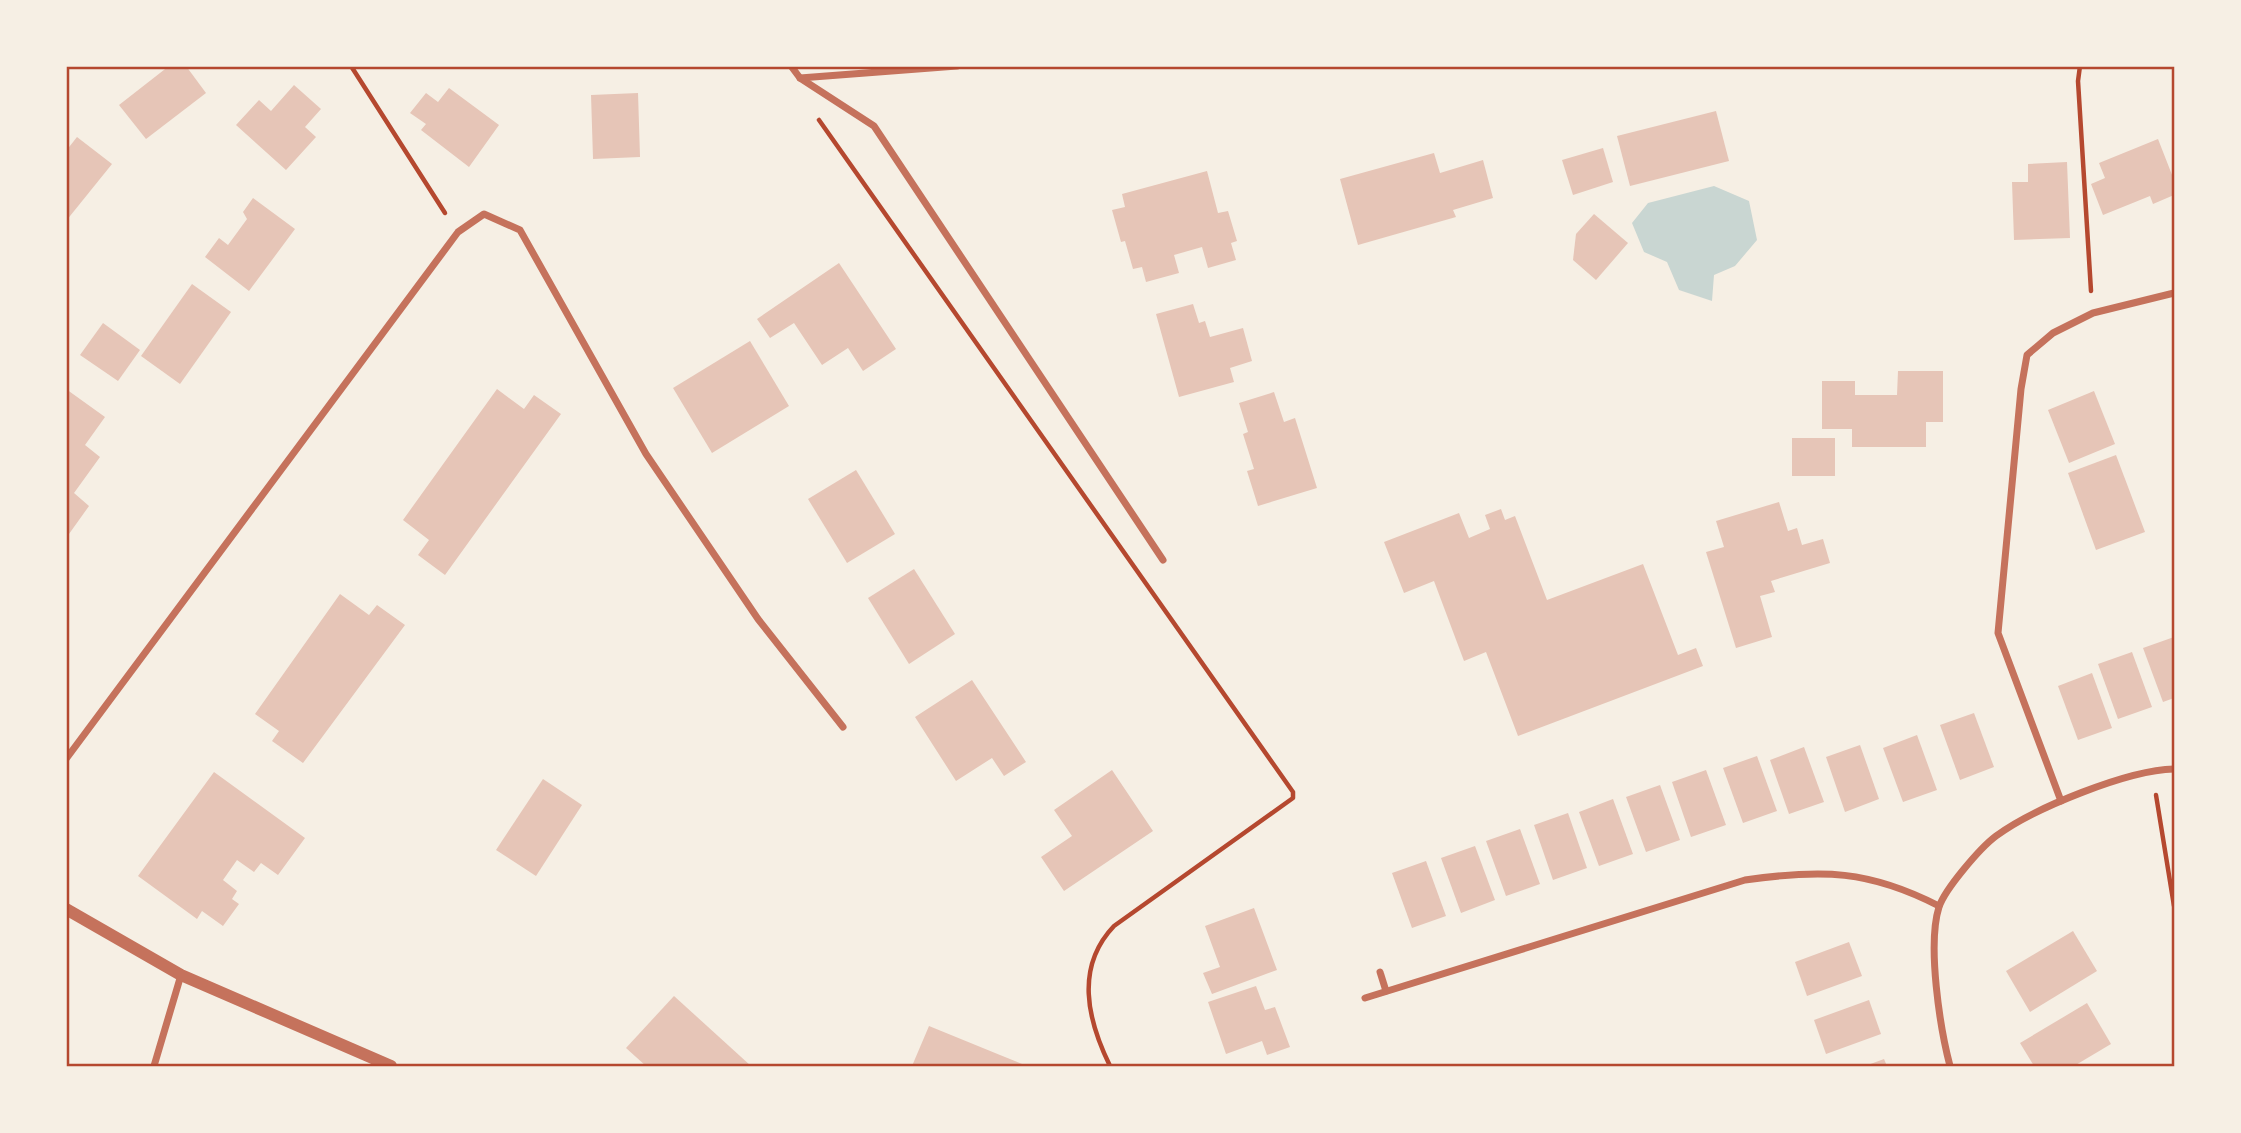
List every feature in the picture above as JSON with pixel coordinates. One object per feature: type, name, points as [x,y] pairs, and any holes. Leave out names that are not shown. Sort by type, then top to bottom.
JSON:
[{"type":"street","points":[[791,66],[800,78],[874,126],[1163,560]]},
{"type":"street","points":[[800,78],[957,66]]},
{"type":"street","points":[[66,759],[458,232],[484,214],[520,230],[646,454],[758,620],[843,727]]},
{"type":"street","points":[[2061,802],[1998,633],[2021,389],[2027,355],[2053,333],[2093,313],[2175,293]]},
{"type":"street","points":[[1950,1066],[1933,944],[1939,906],[1967,867],[1995,837],[2061,802],[2153,769],[2175,769]]},
{"type":"street","points":[[1365,998],[1745,880],[1806,872],[1857,876],[1903,887],[1939,906]]},
{"type":"street","points":[[66,909],[181,975],[391,1066]]},
{"type":"street","points":[[1380,972],[1386,991]]},
{"type":"street","points":[[154,1066],[181,975]]},
{"type":"path","points":[[351,66],[458,232]]},
{"type":"path","points":[[2080,66],[2078,81],[2093,313]]},
{"type":"path","points":[[800,78],[821,125],[1293,792],[1293,799],[1114,926],[1098,943],[1091,962],[1090,1006],[1095,1035],[1110,1066]]},
{"type":"path","points":[[2153,769],[2175,906]]},
{"type":"shaded area","points":[[1714,186],[1749,201],[1757,240],[1735,266],[1714,275],[1712,301],[1679,290],[1667,262],[1644,252],[1632,223],[1648,203]]},
{"type":"building","points":[[169,66],[186,66],[206,93],[146,139],[119,105]]},
{"type":"building","points":[[294,85],[321,109],[305,127],[316,137],[286,170],[236,125],[259,100],[271,111]]},
{"type":"building","points":[[449,88],[499,125],[469,167],[421,130],[426,124],[410,113],[426,93],[438,102]]},
{"type":"building","points":[[638,93],[640,157],[593,159],[591,95]]},
{"type":"building","points":[[1716,111],[1729,161],[1630,186],[1617,136]]},
{"type":"building","points":[[77,137],[112,164],[66,221],[66,151]]},
{"type":"building","points":[[2158,139],[2174,180],[2174,195],[2153,204],[2150,196],[2103,215],[2091,184],[2105,178],[2099,163]]},
{"type":"building","points":[[1603,148],[1613,182],[1573,195],[1562,160]]},
{"type":"building","points":[[1434,153],[1440,173],[1483,160],[1493,198],[1453,210],[1456,217],[1358,245],[1340,179]]},
{"type":"building","points":[[2067,162],[2070,238],[2014,240],[2012,182],[2028,182],[2028,164]]},
{"type":"building","points":[[1207,171],[1218,213],[1228,211],[1237,241],[1231,243],[1236,260],[1208,268],[1202,247],[1174,255],[1179,273],[1146,282],[1142,267],[1133,269],[1125,241],[1121,242],[1112,210],[1125,207],[1122,194]]},
{"type":"building","points":[[253,198],[295,229],[249,291],[205,257],[219,238],[228,245],[247,219],[243,212]]},
{"type":"building","points":[[1594,214],[1628,243],[1596,280],[1573,260],[1576,234]]},
{"type":"building","points":[[839,263],[896,349],[863,371],[848,348],[822,365],[794,323],[770,338],[757,319]]},
{"type":"building","points":[[192,284],[231,312],[180,384],[141,356]]},
{"type":"building","points":[[1193,304],[1199,323],[1205,321],[1210,337],[1243,328],[1252,361],[1230,368],[1234,382],[1179,397],[1156,314]]},
{"type":"building","points":[[103,323],[140,350],[118,381],[80,355]]},
{"type":"building","points":[[750,341],[789,406],[712,453],[673,388]]},
{"type":"building","points":[[1898,371],[1943,371],[1943,422],[1926,422],[1926,447],[1852,447],[1852,429],[1822,429],[1822,381],[1855,381],[1855,395],[1897,395]]},
{"type":"building","points":[[66,389],[105,417],[85,445],[100,457],[74,493],[89,506],[69,534]]},
{"type":"building","points":[[497,389],[524,409],[534,395],[561,414],[445,575],[418,555],[429,540],[403,520]]},
{"type":"building","points":[[2094,391],[2115,444],[2069,463],[2048,410]]},
{"type":"building","points":[[1274,392],[1284,422],[1295,418],[1317,488],[1258,506],[1247,471],[1254,469],[1243,434],[1248,432],[1239,403]]},
{"type":"building","points":[[1792,438],[1835,438],[1835,476],[1792,476]]},
{"type":"building","points":[[2116,455],[2145,532],[2096,550],[2068,473]]},
{"type":"building","points":[[856,470],[895,534],[847,563],[808,499]]},
{"type":"building","points":[[1779,502],[1788,531],[1797,528],[1802,545],[1823,539],[1830,563],[1771,581],[1775,592],[1760,596],[1772,637],[1736,648],[1706,552],[1724,547],[1716,521]]},
{"type":"building","points":[[1501,509],[1505,520],[1515,516],[1547,600],[1643,564],[1678,655],[1696,648],[1703,666],[1518,736],[1486,652],[1464,661],[1434,581],[1404,593],[1384,542],[1459,513],[1469,538],[1490,529],[1485,515]]},
{"type":"building","points":[[914,569],[955,634],[909,664],[868,598]]},
{"type":"building","points":[[340,594],[369,615],[377,605],[405,625],[303,763],[272,741],[279,731],[255,714]]},
{"type":"building","points":[[2174,637],[2174,698],[2163,702],[2143,648]]},
{"type":"building","points":[[2132,652],[2152,707],[2118,719],[2098,664]]},
{"type":"building","points":[[2092,673],[2112,728],[2078,740],[2058,686]]},
{"type":"building","points":[[972,680],[1026,762],[1004,776],[992,758],[956,781],[915,717]]},
{"type":"building","points":[[1974,713],[1994,767],[1960,780],[1940,725]]},
{"type":"building","points":[[1917,735],[1937,790],[1903,802],[1883,748]]},
{"type":"building","points":[[1860,745],[1879,799],[1845,812],[1826,757]]},
{"type":"building","points":[[1804,747],[1824,802],[1789,814],[1770,760]]},
{"type":"building","points":[[1757,756],[1777,811],[1743,823],[1723,768]]},
{"type":"building","points":[[1112,770],[1153,831],[1064,891],[1041,857],[1072,836],[1054,810]]},
{"type":"building","points":[[1706,770],[1726,825],[1691,837],[1672,782]]},
{"type":"building","points":[[214,772],[305,838],[278,875],[261,863],[254,872],[237,860],[223,880],[237,891],[232,899],[239,904],[223,926],[202,911],[197,919],[138,876]]},
{"type":"building","points":[[543,779],[582,805],[536,876],[496,850]]},
{"type":"building","points":[[1660,785],[1680,840],[1646,852],[1626,797]]},
{"type":"building","points":[[1613,799],[1633,854],[1599,866],[1579,812]]},
{"type":"building","points":[[1568,813],[1587,868],[1553,880],[1534,825]]},
{"type":"building","points":[[1520,829],[1540,884],[1506,896],[1486,841]]},
{"type":"building","points":[[1475,846],[1495,900],[1461,913],[1441,858]]},
{"type":"building","points":[[1426,861],[1446,916],[1412,928],[1392,873]]},
{"type":"building","points":[[1254,908],[1277,970],[1212,994],[1203,973],[1220,967],[1205,926]]},
{"type":"building","points":[[2073,931],[2097,971],[2030,1012],[2006,971]]},
{"type":"building","points":[[1849,942],[1862,976],[1807,996],[1795,962]]},
{"type":"building","points":[[1256,986],[1265,1010],[1275,1007],[1290,1047],[1267,1055],[1262,1041],[1226,1054],[1208,1002]]},
{"type":"building","points":[[674,996],[751,1066],[646,1066],[626,1048]]},
{"type":"building","points":[[1869,1000],[1881,1034],[1826,1054],[1814,1020]]},
{"type":"building","points":[[2087,1003],[2111,1044],[2074,1066],[2034,1066],[2020,1043]]},
{"type":"building","points":[[929,1026],[1000,1055],[1027,1066],[912,1066]]},
{"type":"building","points":[[1884,1059],[1887,1066],[1865,1066]]}]
